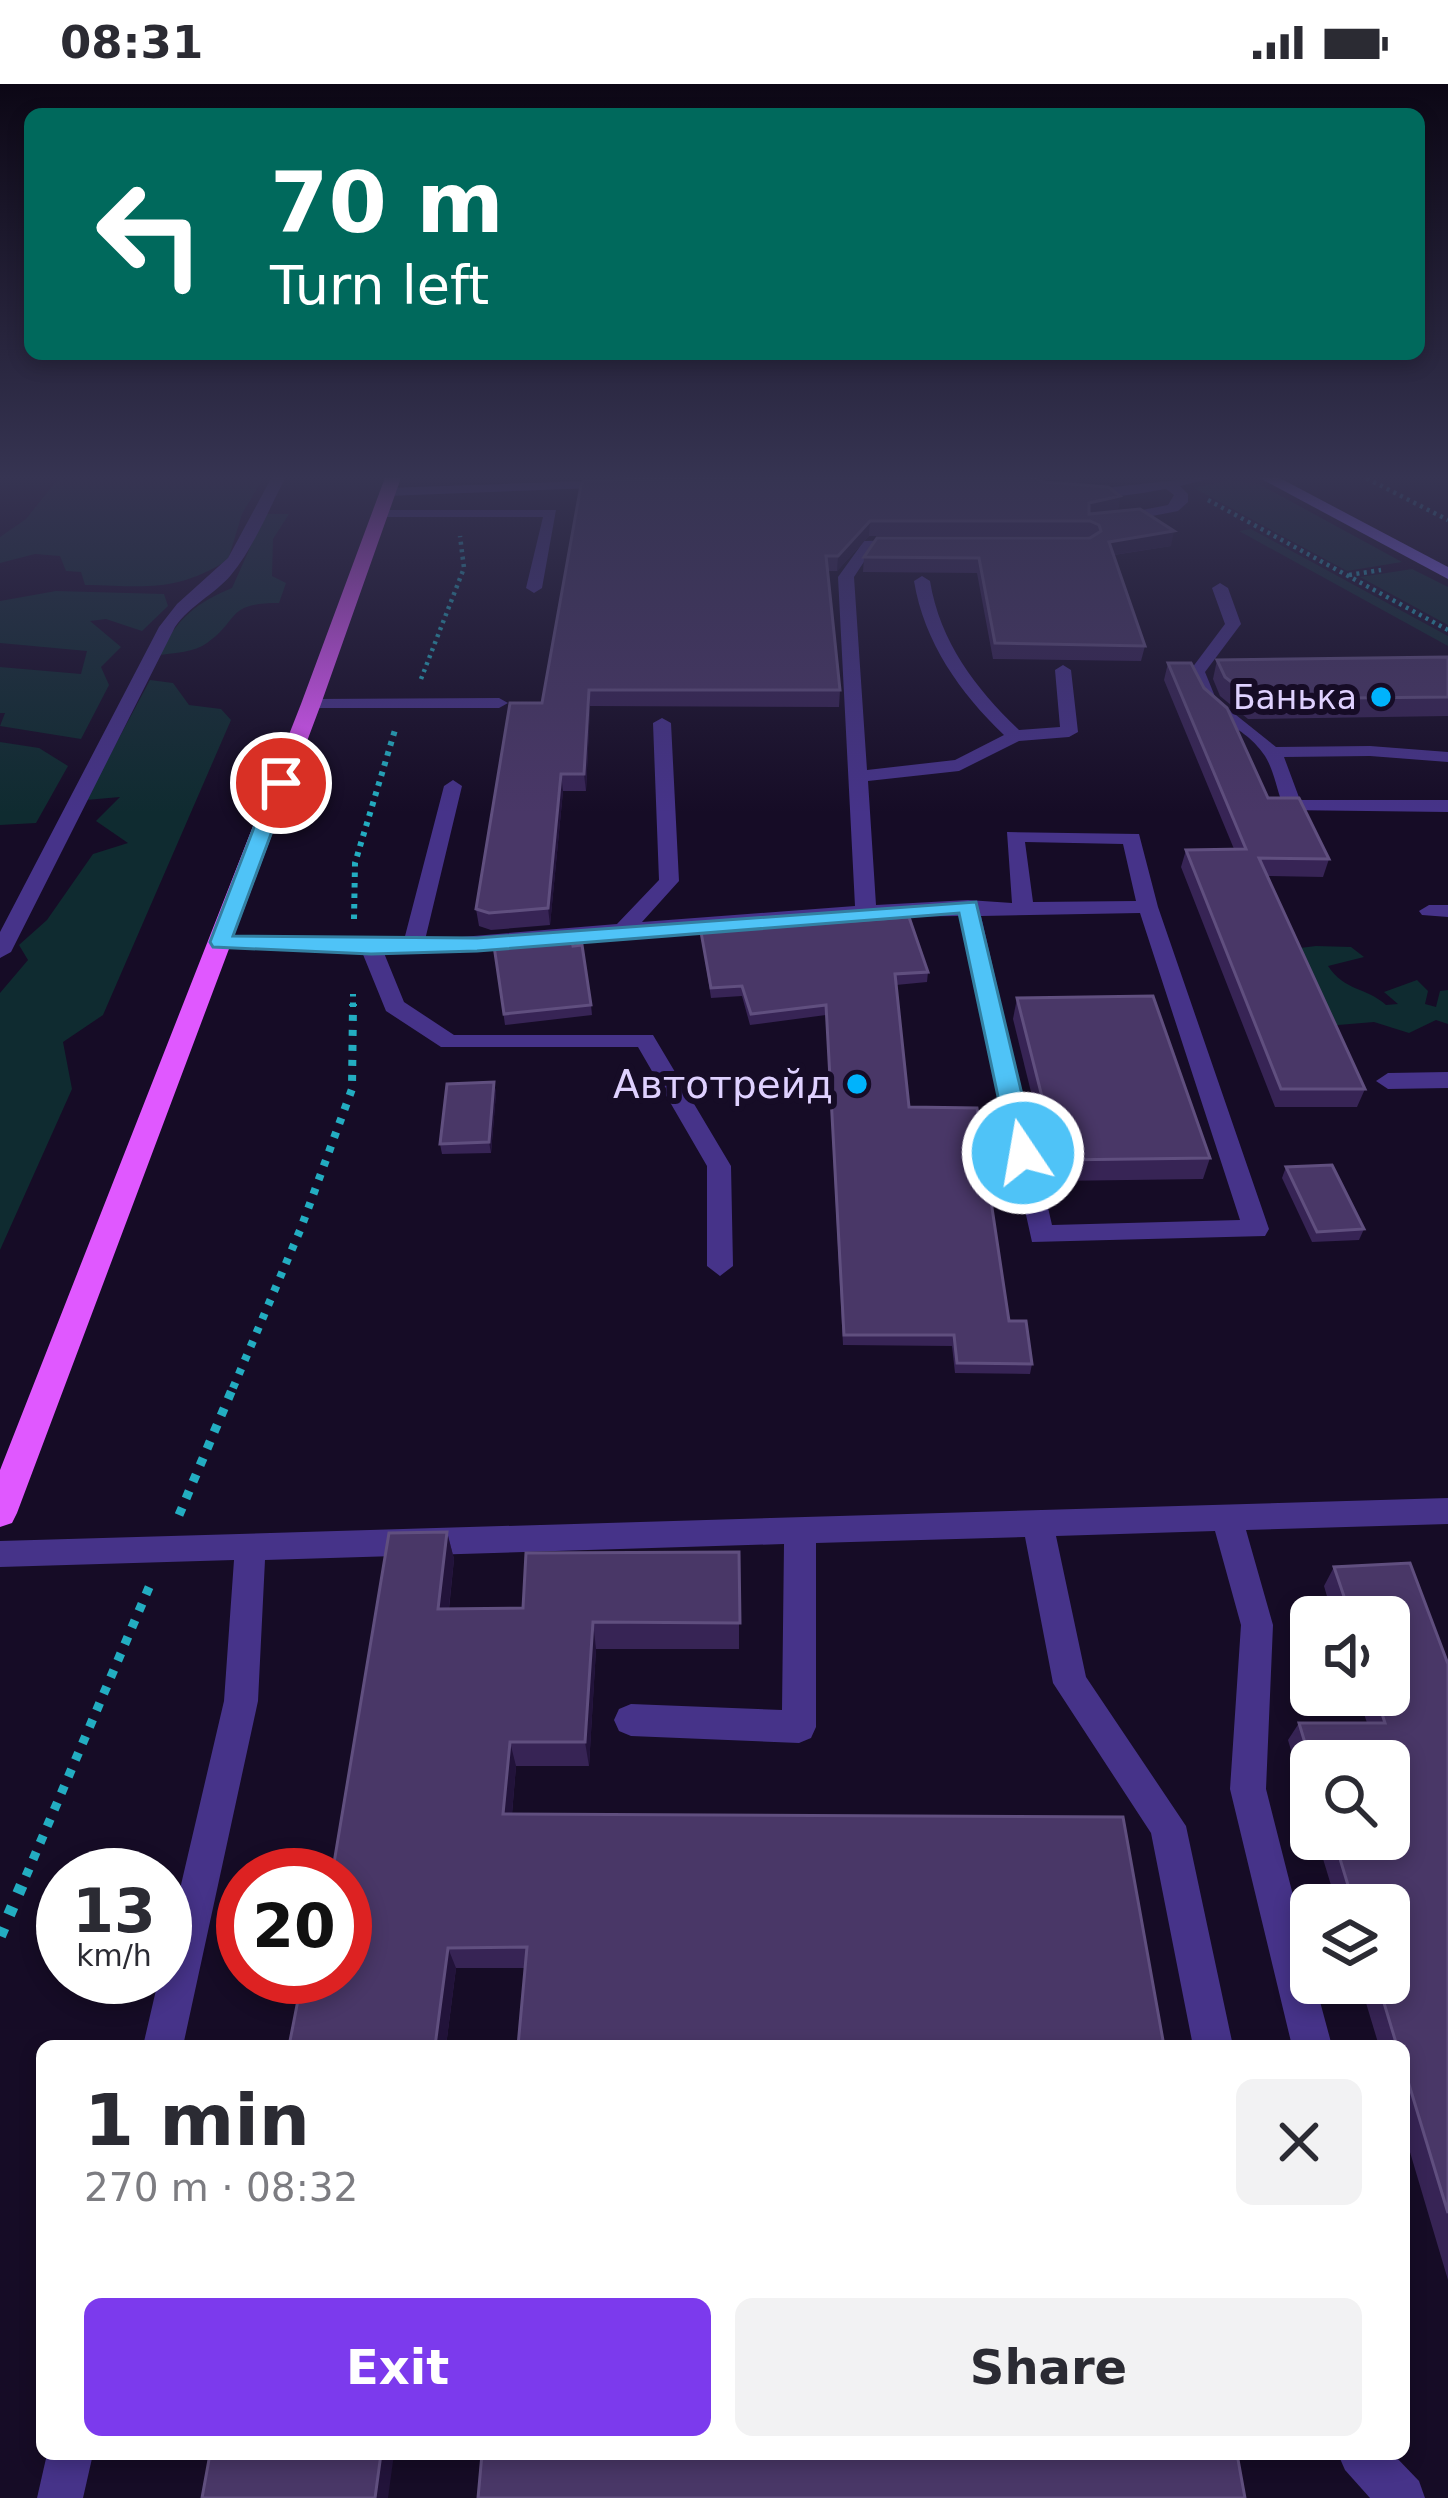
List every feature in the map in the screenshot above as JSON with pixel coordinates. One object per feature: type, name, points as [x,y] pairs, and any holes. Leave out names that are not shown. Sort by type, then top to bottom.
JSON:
[{"type":"main road","points":[[0,1514],[353,588]]},
{"type":"lane","points":[[0,952],[69,822],[104,739],[171,620],[202,588]]},
{"type":"lane","points":[[847,588],[866,911]]},
{"type":"lane","points":[[922,588],[924,608],[982,707],[1015,736]]},
{"type":"lane","points":[[1220,588],[1233,624],[1198,672],[1200,692],[1219,715],[1272,752],[1292,806],[1448,806]]},
{"type":"lane","points":[[861,776],[959,765],[1015,736],[1070,731],[1063,670]]},
{"type":"lane","points":[[311,704],[499,703]]},
{"type":"lane","points":[[622,932],[669,881],[662,723]]},
{"type":"lane","points":[[1272,752],[1370,751],[1441,757],[1448,777]]},
{"type":"lane","points":[[412,947],[453,786]]},
{"type":"lane","points":[[968,906],[1041,1235],[1256,1229],[1148,907],[1132,838],[1014,836],[1023,907]]},
{"type":"lane","points":[[220,942],[412,947],[866,911],[1148,907]]},
{"type":"lane","points":[[362,946],[394,1006],[449,1042],[645,1040],[719,1166],[720,1266]]},
{"type":"lane","points":[[1388,1081],[1448,1080]]},
{"type":"lane","points":[[0,1554],[1448,1511]]},
{"type":"lane","points":[[1227,1518],[1258,1625],[1248,1789],[1311,2040]]},
{"type":"lane","points":[[1038,1524],[1070,1683],[1168,1826],[1213,2040]]},
{"type":"lane","points":[[631,1720],[800,1727],[797,1581],[801,1531]]},
{"type":"lane","points":[[164,2040],[241,1701],[250,1549]]},
{"type":"lane","points":[[60,2498],[69,2460]]},
{"type":"lane","points":[[1367,2460],[1402,2498]]},
{"type":"path","points":[[0,1936],[301,1228],[352,1089],[362,946],[355,863],[394,731],[431,658],[457,588]]},
{"type":"path","points":[[1368,588],[1448,630]]},
{"type":"green space","points":[[232,588],[284,588],[279,603],[241,609],[202,646],[160,655],[188,614]]},
{"type":"green space","points":[[1342,588],[1359,588],[1448,636],[1448,646]]},
{"type":"green space","points":[[1380,588],[1448,588],[1448,625]]},
{"type":"green space","points":[[56,591],[164,594],[168,606],[142,631],[106,619],[90,621],[121,647],[101,667],[109,685],[81,739],[0,726],[5,713],[0,713],[0,667],[81,674],[87,651],[0,643],[0,601]]},
{"type":"green space","points":[[150,680],[173,683],[189,705],[221,709],[231,720],[103,1015],[63,1042],[72,1089],[0,1250],[0,993],[28,960],[19,945],[47,920],[93,854],[128,843],[96,821],[120,797],[86,800]]},
{"type":"green space","points":[[0,742],[39,748],[68,766],[36,823],[0,825]]},
{"type":"green space","points":[[1351,947],[1364,957],[1328,966],[1341,980],[1386,1005],[1398,1004],[1384,992],[1417,980],[1428,991],[1425,1004],[1436,1007],[1440,991],[1448,990],[1448,1024],[1436,1020],[1409,1033],[1374,1022],[1326,1026],[1292,949]]},
{"type":"building","points":[[563,588],[829,588],[840,690],[589,690],[584,774],[561,774],[548,908],[489,913],[476,909],[510,703],[542,703]]},
{"type":"building","points":[[985,588],[1125,588],[1145,646],[995,643]]},
{"type":"building","points":[[1448,657],[1448,697],[1253,699],[1225,677],[1217,660]]},
{"type":"building","points":[[1168,663],[1191,663],[1204,688],[1227,708],[1268,798],[1299,798],[1329,859],[1259,858],[1365,1089],[1281,1089],[1186,850],[1246,849]]},
{"type":"building","points":[[909,917],[928,972],[895,974],[909,1107],[977,1108],[1009,1321],[1026,1321],[1032,1364],[957,1363],[954,1335],[844,1335],[826,1005],[751,1014],[742,986],[711,988],[701,932]]},
{"type":"building","points":[[571,937],[573,946],[582,945],[591,1005],[504,1014],[493,939]]},
{"type":"building","points":[[1153,996],[1210,1158],[1058,1160],[1017,998]]},
{"type":"building","points":[[494,1082],[489,1142],[440,1144],[447,1084]]},
{"type":"building","points":[[1332,1165],[1364,1229],[1317,1232],[1286,1167]]},
{"type":"building","points":[[447,1532],[438,1609],[523,1608],[526,1553],[739,1552],[740,1623],[593,1622],[585,1742],[510,1742],[503,1814],[1123,1817],[1163,2040],[519,2040],[527,1947],[448,1948],[436,2040],[290,2040],[297,2004],[372,2004],[372,1848],[336,1848],[389,1533]]},
{"type":"building","points":[[1410,1563],[1448,1664],[1448,2213],[1410,2088],[1410,2040],[1395,2040],[1384,2004],[1410,2004],[1410,1884],[1348,1884],[1340,1860],[1410,1860],[1410,1740],[1304,1740],[1299,1723],[1385,1723],[1383,1716],[1410,1716],[1410,1596],[1344,1596],[1334,1567]]},
{"type":"building","points":[[209,2460],[380,2460],[375,2498],[202,2498]]},
{"type":"building","points":[[481,2460],[1238,2460],[1245,2498],[478,2498]]},
{"type":"place","name":"Банька","points":[[1381,697]]},
{"type":"place","name":"Автотрейд","points":[[857,1084]]},
{"type":"route","points":[[281,783],[220,942],[477,945],[968,906],[1023,1153]]}]
